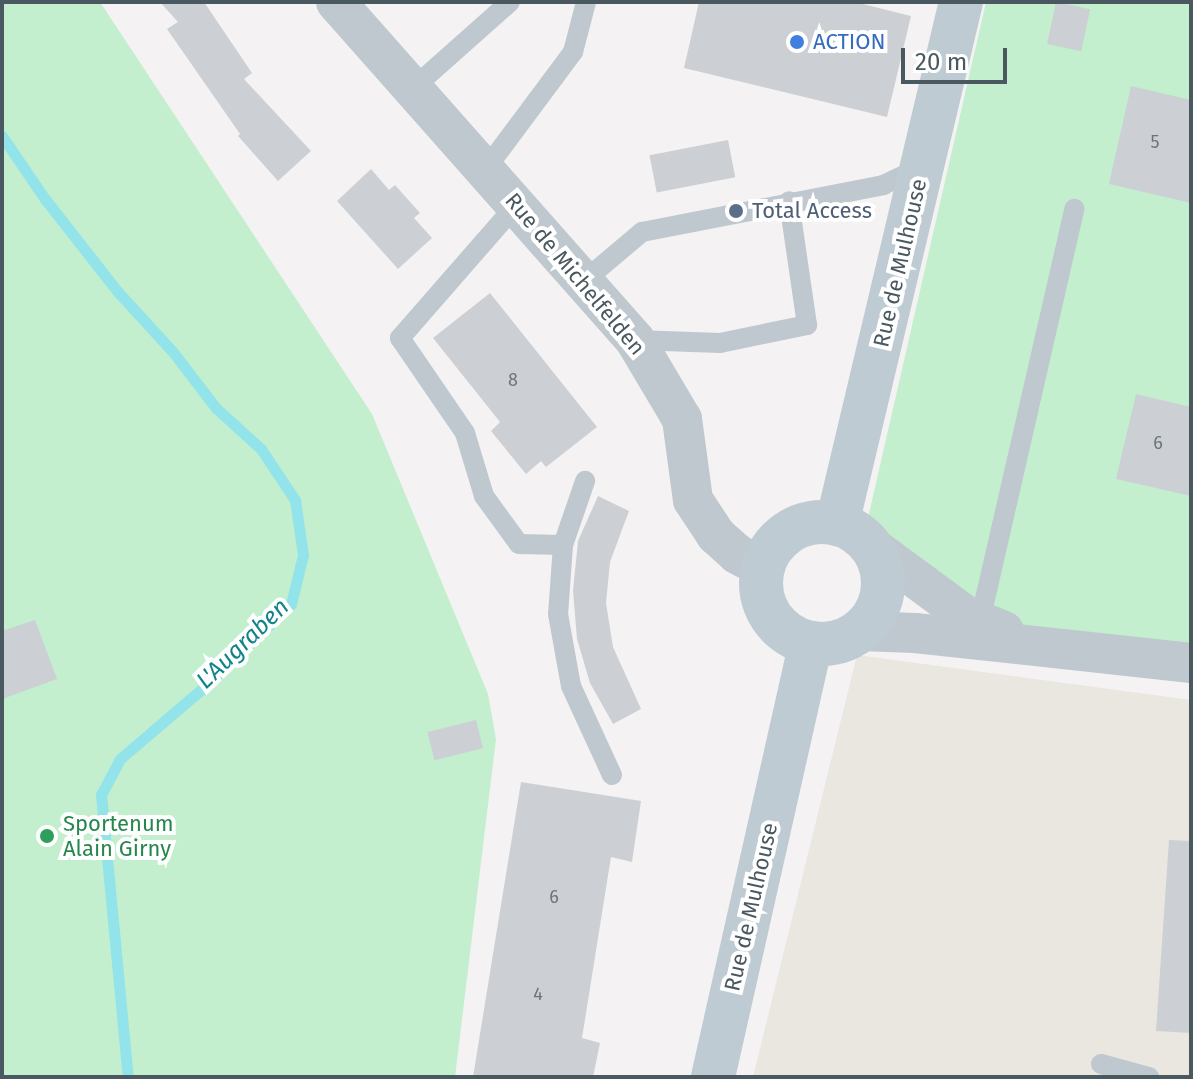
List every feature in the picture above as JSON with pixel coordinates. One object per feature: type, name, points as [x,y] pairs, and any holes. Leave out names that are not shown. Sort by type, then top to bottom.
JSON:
[{"type":"main road","name":"Rue de Mulhouse","points":[[854,535],[923,167],[961,2]]},
{"type":"main road","points":[[819,522],[854,535],[879,562],[883,580],[881,600],[874,617],[861,631],[844,641],[811,643],[783,631],[770,615],[761,595],[763,568],[768,554],[782,537],[798,526],[819,522]]},
{"type":"main road","name":"Rue de Mulhouse","points":[[713,1077],[811,643]]},
{"type":"street","name":"Rue de Michelfelden","points":[[336,2],[635,340],[682,419],[693,500],[716,535],[737,554],[763,568]]},
{"type":"street","points":[[854,535],[965,615],[1041,646]]},
{"type":"street","points":[[861,631],[897,631],[1191,663]]},
{"type":"lane","points":[[412,89],[510,2]]},
{"type":"lane","points":[[485,170],[573,52],[586,2]]},
{"type":"lane","points":[[585,280],[642,232],[883,185],[923,167]]},
{"type":"lane","points":[[635,340],[720,343],[807,325],[789,201]]},
{"type":"lane","points":[[517,204],[400,338],[465,433],[484,496],[519,544],[563,545]]},
{"type":"lane","points":[[980,621],[1074,209]]},
{"type":"lane","points":[[585,481],[563,545],[558,614],[571,686],[612,775]]},
{"type":"lane","points":[[1101,1064],[1149,1077]]},
{"type":"shaded area","points":[[857,655],[1191,700],[1191,1077],[753,1077]]},
{"type":"green space","points":[[2,2],[100,2],[372,414],[488,694],[496,739],[455,1077],[2,1077]]},
{"type":"green space","points":[[986,2],[1191,2],[1191,663],[1041,646],[905,560],[868,518]]},
{"type":"building","points":[[160,2],[204,2],[252,73],[244,79],[311,151],[278,181],[238,136],[240,134],[167,29],[178,22]]},
{"type":"building","name":"ACTION","points":[[699,2],[855,2],[911,16],[887,117],[684,68]]},
{"type":"building","points":[[1056,2],[1090,9],[1081,51],[1047,44]]},
{"type":"building","points":[[1131,86],[1191,100],[1191,203],[1109,184]]},
{"type":"building","points":[[728,140],[735,177],[657,193],[649,155]]},
{"type":"building","points":[[371,169],[389,190],[395,185],[420,213],[414,218],[432,238],[398,269],[337,201]]},
{"type":"building","points":[[490,293],[597,427],[546,467],[541,461],[526,474],[491,431],[500,422],[433,338]]},
{"type":"building","points":[[1136,394],[1191,407],[1191,496],[1116,479]]},
{"type":"building","points":[[598,496],[629,511],[610,562],[606,603],[613,647],[641,709],[613,724],[590,683],[577,639],[573,591],[578,541]]},
{"type":"building","points":[[35,620],[57,679],[2,699],[2,631]]},
{"type":"building","points":[[476,720],[483,748],[435,760],[427,732]]},
{"type":"building","points":[[521,782],[641,801],[632,862],[611,857],[582,1038],[600,1043],[593,1077],[473,1077]]},
{"type":"building","points":[[1169,840],[1191,841],[1191,1033],[1156,1031]]},
{"type":"waterway","name":"L'Augraben","points":[[2,136],[45,199],[118,292],[173,352],[216,408],[261,449],[295,500],[303,555],[291,604],[210,682],[120,759],[101,794],[128,1077]]},
{"type":"place","name":"ACTION","points":[[797,42]]},
{"type":"place","name":"Total Access","points":[[736,211]]},
{"type":"place","name":"Sportenum Alain Girny","points":[[47,836]]}]
